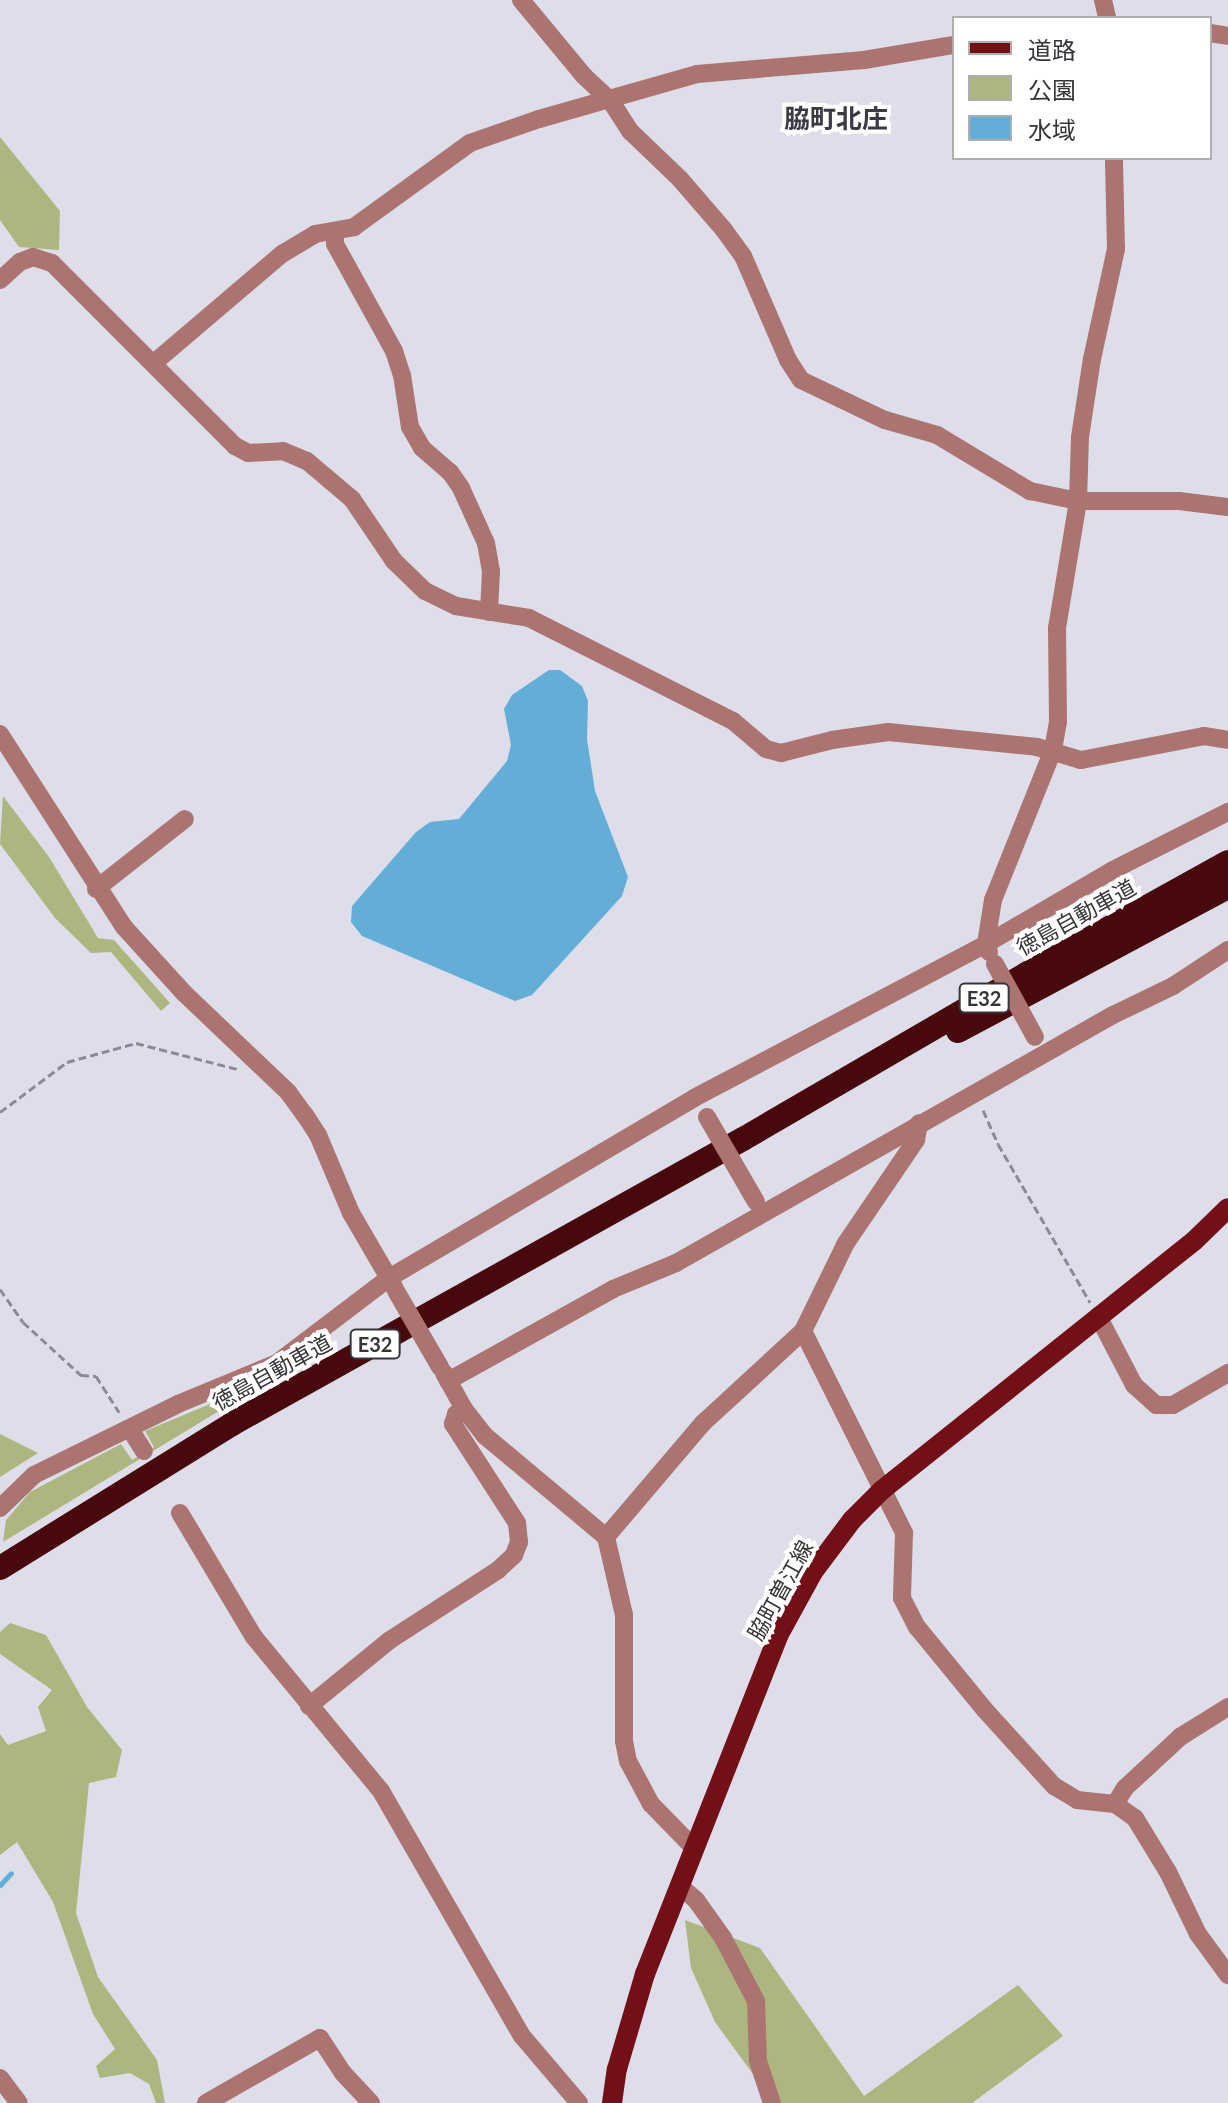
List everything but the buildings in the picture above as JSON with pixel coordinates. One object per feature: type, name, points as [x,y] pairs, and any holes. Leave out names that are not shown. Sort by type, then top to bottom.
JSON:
[{"type":"highway","name":"徳島自動車道","points":[[6,1564],[232,1424],[743,1139],[1026,974],[1228,862]]},
{"type":"highway","name":"徳島自動車道","points":[[743,1139],[1035,992],[1228,887]]},
{"type":"main road","name":"脇町曽江線","points":[[612,2103],[617,2069],[645,1974],[778,1636],[813,1572],[852,1520],[882,1490],[1194,1241],[1228,1208]]},
{"type":"street","points":[[521,0],[584,76],[610,100],[630,131],[680,179],[743,256],[788,360],[801,380],[885,420],[937,435],[1030,491],[1078,501],[1179,501],[1228,507]]},
{"type":"street","points":[[155,362],[282,254],[315,234],[354,227],[424,173],[470,143],[539,119],[697,74],[864,60],[952,45]]},
{"type":"street","points":[[1046,1056],[986,944],[993,900],[1053,750],[1058,721],[1057,628],[1078,501],[1080,437],[1089,375],[1116,249],[1114,160]]},
{"type":"street","points":[[335,232],[335,244],[394,351],[402,375],[410,427],[422,448],[450,472],[461,488],[486,543],[491,571],[489,612]]},
{"type":"street","points":[[0,280],[20,262],[33,257],[52,263],[155,362],[235,446],[248,453],[283,451],[307,461],[341,489],[365,515],[394,561],[425,591],[456,606],[529,618],[733,721],[766,749],[781,753],[832,740],[888,732],[1053,750],[1081,760],[1204,736],[1228,740]]},
{"type":"street","points":[[0,734],[96,889],[124,927],[184,993],[288,1092],[305,1115],[318,1135],[351,1213],[464,1409],[484,1435],[606,1537],[624,1615],[624,1741],[628,1761],[651,1804],[694,1848]]},
{"type":"street","points":[[0,1508],[34,1475],[178,1404],[277,1363],[392,1284],[694,1098],[986,944],[1113,870],[1228,812]]},
{"type":"street","points":[[96,889],[185,819]]},
{"type":"street","points":[[444,1374],[613,1289],[676,1263],[760,1207],[1046,1056],[1113,1015],[1173,986],[1228,950]]},
{"type":"street","points":[[694,1098],[760,1207]]},
{"type":"street","points":[[606,1537],[703,1423],[803,1331],[846,1243],[916,1140],[919,1123]]},
{"type":"street","points":[[1098,1316],[1134,1385],[1156,1405],[1173,1405],[1228,1373]]},
{"type":"street","points":[[803,1331],[904,1533],[902,1598],[917,1627],[985,1710],[1054,1786],[1077,1800],[1115,1804],[1135,1818],[1168,1872],[1198,1934],[1228,1975]]},
{"type":"street","points":[[309,1706],[390,1640],[514,1555],[519,1542],[517,1523],[453,1424],[456,1414],[464,1409]]},
{"type":"street","points":[[130,1429],[144,1451]]},
{"type":"street","points":[[180,1513],[254,1637],[381,1791],[522,2036],[579,2103]]},
{"type":"street","points":[[1115,1804],[1125,1788],[1180,1737],[1228,1707]]},
{"type":"street","points":[[681,1887],[696,1900],[723,1938],[756,2001],[758,2061],[772,2103]]},
{"type":"street","points":[[206,2103],[320,2038],[343,2073],[371,2103]]},
{"type":"street","points":[[0,2078],[19,2103]]},
{"type":"path","points":[[0,1112],[67,1062],[136,1043],[235,1068],[247,1076]]},
{"type":"path","points":[[976,1092],[998,1144],[1098,1316]]},
{"type":"path","points":[[0,1289],[23,1322],[81,1375],[96,1376],[130,1429]]},
{"type":"green space","points":[[0,137],[60,211],[59,250],[19,247],[0,220]]},
{"type":"green space","points":[[3,796],[49,857],[98,938],[114,940],[170,1003],[161,1011],[111,952],[91,953],[55,918],[0,844]]},
{"type":"green space","points":[[227,1397],[219,1411],[3,1542],[6,1520],[30,1492],[121,1444],[132,1460],[154,1447],[145,1431]]},
{"type":"green space","points":[[0,1434],[38,1453],[0,1477]]},
{"type":"green space","points":[[10,1623],[46,1635],[87,1707],[122,1750],[116,1777],[89,1783],[76,1913],[98,1977],[157,2060],[165,2103],[156,2103],[149,2084],[130,2073],[100,2078],[96,2066],[115,2049],[93,2014],[53,1902],[17,1842],[0,1855],[0,1734],[8,1745],[46,1731],[38,1707],[52,1690],[0,1654],[0,1632]]},
{"type":"green space","points":[[685,1920],[760,1948],[864,2096],[1018,1985],[1063,2036],[972,2103],[774,2103],[715,2022],[691,1968]]},
{"type":"water","points":[[549,670],[560,670],[582,686],[588,701],[587,739],[595,791],[628,877],[622,896],[532,995],[515,1001],[362,936],[351,922],[352,906],[416,832],[430,822],[459,819],[507,761],[511,745],[504,709],[512,695]]},
{"type":"waterway","points":[[0,1885],[11,1873]]},
{"type":"district","name":"脇町北庄","points":[[836,119]]}]
